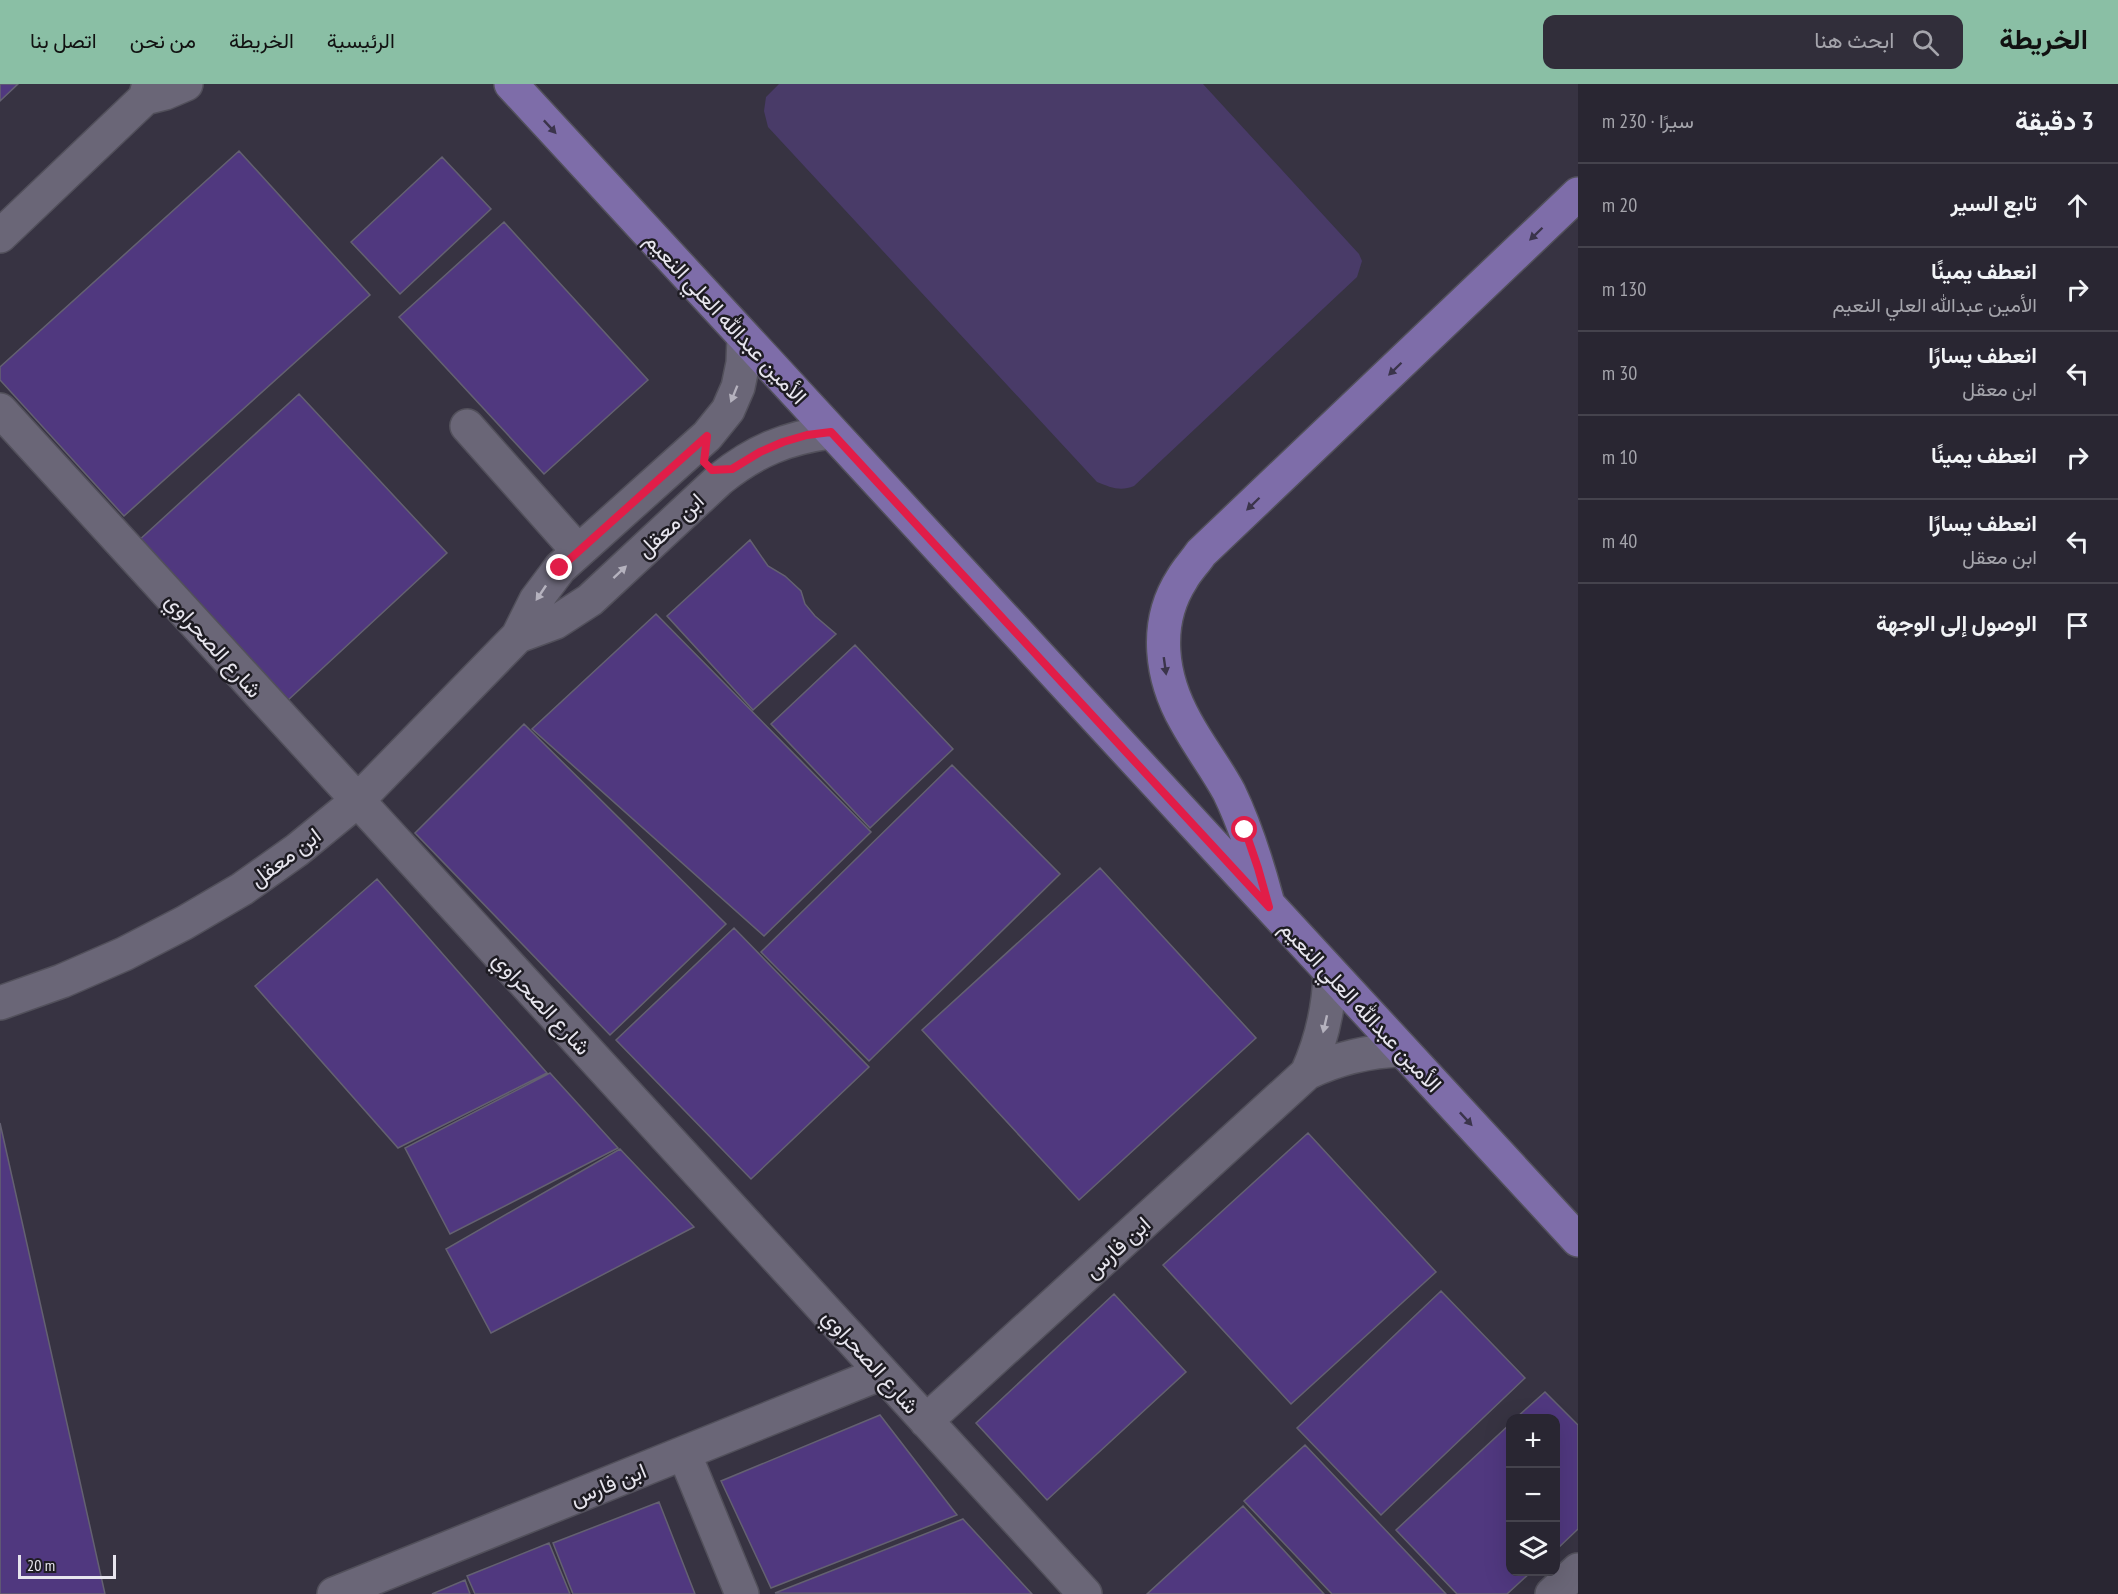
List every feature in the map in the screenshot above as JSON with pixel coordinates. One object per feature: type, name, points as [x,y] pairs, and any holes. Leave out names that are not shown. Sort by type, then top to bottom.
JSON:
[{"type":"main road","name":"الأمين عبدالله العلي النعيم","points":[[511,84],[1578,1240]]},
{"type":"main road","points":[[1269,907],[1255,858],[1229,793],[1172,697],[1164,668],[1163,637],[1168,607],[1181,579],[1202,553],[1578,194]]},
{"type":"street","points":[[0,236],[147,91],[165,93],[186,84]]},
{"type":"street","name":"ابن معقل","points":[[0,1003],[62,981],[124,954],[184,923],[242,889],[297,850],[357,801],[519,636],[526,618],[547,584],[578,551],[707,436],[728,410],[738,387],[743,363],[744,337]]},
{"type":"street","name":"شارع الصحراوي","points":[[0,411],[1085,1594]]},
{"type":"street","points":[[467,426],[578,551]]},
{"type":"street","name":"ابن معقل","points":[[519,636],[556,622],[590,600],[732,469],[760,452],[783,442],[807,435],[831,432]]},
{"type":"street","points":[[707,436],[704,462],[712,470],[732,469]]},
{"type":"street","points":[[663,475],[685,471],[693,480],[689,507]]},
{"type":"street","points":[[1307,1073],[1318,1049],[1325,1024],[1330,973]]},
{"type":"street","points":[[1307,1073],[1329,1062],[1353,1055],[1402,1050]]},
{"type":"street","name":"ابن فارس","points":[[926,1421],[1307,1073]]},
{"type":"street","name":"ابن فارس","points":[[345,1592],[882,1373]]},
{"type":"street","points":[[684,1453],[742,1594]]},
{"type":"street","points":[[1552,1594],[1578,1570]]},
{"type":"shaded area","points":[[779,84],[1203,84],[1359,254],[1362,261],[1357,277],[1134,486],[1120,489],[1106,486],[1097,482],[768,127],[764,111],[766,97]]},
{"type":"building","points":[[0,84],[18,84],[0,101]]},
{"type":"building","points":[[239,151],[370,295],[124,516],[0,380],[0,367]]},
{"type":"building","points":[[442,157],[491,209],[400,294],[351,242]]},
{"type":"building","points":[[504,222],[648,380],[544,474],[399,317]]},
{"type":"building","points":[[299,394],[447,553],[286,702],[137,542]]},
{"type":"building","points":[[750,540],[768,566],[785,576],[801,591],[805,604],[836,634],[753,710],[667,616]]},
{"type":"building","points":[[656,614],[871,832],[764,936],[532,729]]},
{"type":"building","points":[[855,645],[953,749],[870,828],[771,724]]},
{"type":"building","points":[[524,724],[726,924],[610,1035],[415,833]]},
{"type":"building","points":[[952,765],[1060,874],[869,1061],[761,952]]},
{"type":"building","points":[[1100,868],[1256,1038],[1079,1200],[922,1030]]},
{"type":"building","points":[[377,879],[547,1073],[398,1148],[255,986]]},
{"type":"building","points":[[734,928],[869,1067],[751,1179],[616,1040]]},
{"type":"building","points":[[550,1073],[618,1148],[450,1234],[405,1148]]},
{"type":"building","points":[[0,1123],[105,1594],[0,1594]]},
{"type":"building","points":[[1308,1133],[1436,1272],[1291,1404],[1163,1265]]},
{"type":"building","points":[[620,1149],[694,1227],[491,1333],[446,1249]]},
{"type":"building","points":[[1441,1291],[1525,1378],[1381,1515],[1297,1428]]},
{"type":"building","points":[[1114,1294],[1186,1372],[1047,1500],[976,1423]]},
{"type":"building","points":[[1545,1392],[1578,1425],[1578,1529],[1560,1546],[1560,1414],[1520,1414]]},
{"type":"building","points":[[880,1415],[957,1515],[771,1588],[721,1481]]},
{"type":"building","points":[[1506,1428],[1506,1576],[1527,1576],[1507,1594],[1457,1594],[1396,1530]]},
{"type":"building","points":[[1305,1445],[1446,1594],[1332,1594],[1244,1501]]},
{"type":"building","points":[[659,1502],[695,1594],[573,1594],[553,1543]]},
{"type":"building","points":[[1243,1506],[1324,1594],[1147,1594]]},
{"type":"building","points":[[963,1519],[1032,1594],[775,1593]]},
{"type":"building","points":[[549,1543],[570,1594],[475,1594],[467,1576]]},
{"type":"building","points":[[465,1580],[470,1594],[432,1594]]},
{"type":"route","points":[[560,568],[707,436],[704,462],[712,470],[732,469],[760,452],[783,442],[807,435],[831,432],[1269,907],[1245,830]]}]
